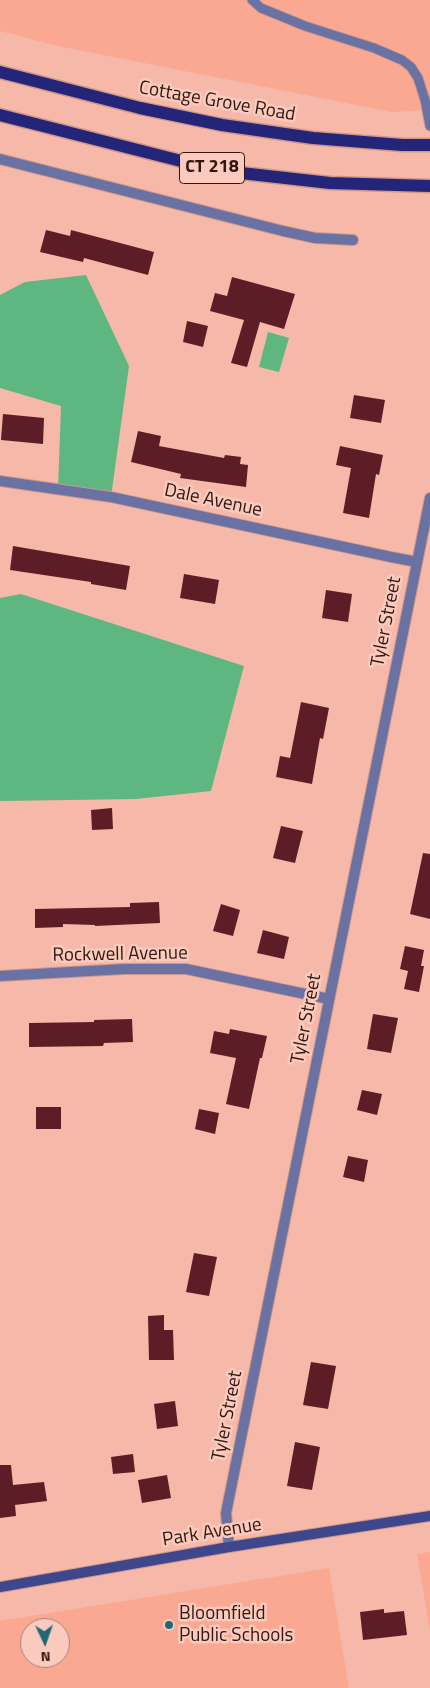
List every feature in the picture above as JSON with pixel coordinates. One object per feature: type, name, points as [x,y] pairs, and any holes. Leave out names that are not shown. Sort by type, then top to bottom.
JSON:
[{"type":"main road","name":"Cottage Grove Road","points":[[0,72],[140,108],[222,125],[313,138],[402,145],[430,145]]},
{"type":"main road","name":"CT 218","points":[[0,115],[180,161],[232,172],[330,183],[430,186]]},
{"type":"main road","name":"Park Avenue","points":[[0,1587],[230,1547],[430,1516]]},
{"type":"street","points":[[0,159],[291,233],[315,238],[352,240]]},
{"type":"street","name":"Dale Avenue","points":[[0,482],[111,497],[418,562]]},
{"type":"street","name":"Tyler Street","points":[[230,1547],[226,1513],[430,498]]},
{"type":"street","name":"Rockwell Avenue","points":[[0,976],[186,969],[328,999]]},
{"type":"lane","points":[[252,0],[261,8],[304,26],[374,48],[402,60],[411,67],[418,78],[430,126]]},
{"type":"shaded area","points":[[0,0],[430,0],[430,110],[392,112],[58,46],[0,31]]},
{"type":"shaded area","points":[[430,1552],[430,1630],[417,1554]]},
{"type":"shaded area","name":"Bloomfield Public Schools","points":[[329,1568],[349,1688],[0,1688],[0,1621]]},
{"type":"green space","points":[[86,275],[129,366],[111,497],[58,490],[61,406],[0,388],[0,295],[25,282]]},
{"type":"green space","points":[[268,332],[289,338],[279,372],[259,367]]},
{"type":"green space","points":[[21,594],[244,666],[211,791],[136,799],[0,801],[0,598]]},
{"type":"building","points":[[46,230],[70,236],[71,230],[154,252],[148,275],[84,258],[83,262],[40,252]]},
{"type":"building","points":[[232,277],[295,294],[284,329],[260,322],[247,367],[231,363],[244,320],[210,311],[215,293],[227,296]]},
{"type":"building","points":[[187,321],[208,326],[203,347],[183,342]]},
{"type":"building","points":[[354,395],[385,400],[381,423],[350,418]]},
{"type":"building","points":[[3,414],[44,418],[43,444],[1,440]]},
{"type":"building","points":[[138,431],[161,436],[159,446],[224,458],[225,455],[241,457],[240,464],[248,465],[246,487],[180,478],[181,474],[131,462]]},
{"type":"building","points":[[340,446],[383,455],[379,475],[376,474],[369,518],[343,513],[351,468],[336,465]]},
{"type":"building","points":[[13,546],[130,566],[126,590],[91,584],[91,582],[10,570]]},
{"type":"building","points":[[184,574],[219,580],[215,604],[180,598]]},
{"type":"building","points":[[326,590],[352,594],[348,622],[322,618]]},
{"type":"building","points":[[301,702],[329,708],[323,739],[320,738],[312,784],[276,777],[280,756],[290,758]]},
{"type":"building","points":[[112,808],[113,829],[92,830],[91,810]]},
{"type":"building","points":[[281,826],[303,831],[295,863],[273,858]]},
{"type":"building","points":[[423,853],[430,854],[430,919],[410,914]]},
{"type":"building","points":[[159,902],[160,923],[95,926],[63,924],[63,927],[35,928],[35,909],[130,907],[130,903]]},
{"type":"building","points":[[221,904],[240,910],[233,936],[213,931]]},
{"type":"building","points":[[263,930],[289,937],[284,959],[257,953]]},
{"type":"building","points":[[405,946],[424,950],[421,966],[424,966],[419,992],[404,989],[408,971],[400,969]]},
{"type":"building","points":[[373,1014],[398,1018],[391,1053],[367,1049]]},
{"type":"building","points":[[132,1019],[133,1042],[104,1043],[103,1046],[29,1047],[29,1023],[94,1022],[94,1020]]},
{"type":"building","points":[[230,1029],[267,1036],[262,1058],[260,1058],[249,1109],[226,1104],[236,1058],[210,1053],[214,1031],[229,1034]]},
{"type":"building","points":[[362,1090],[382,1094],[377,1115],[357,1110]]},
{"type":"building","points":[[36,1107],[61,1107],[61,1129],[36,1129]]},
{"type":"building","points":[[199,1109],[219,1113],[215,1134],[195,1129]]},
{"type":"building","points":[[348,1156],[368,1160],[364,1182],[343,1177]]},
{"type":"building","points":[[194,1253],[217,1257],[209,1296],[186,1292]]},
{"type":"building","points":[[164,1315],[164,1330],[173,1330],[174,1360],[149,1360],[148,1316]]},
{"type":"building","points":[[311,1362],[336,1366],[328,1409],[303,1405]]},
{"type":"building","points":[[175,1401],[178,1426],[157,1429],[154,1404]]},
{"type":"building","points":[[295,1442],[320,1447],[312,1490],[287,1486]]},
{"type":"building","points":[[133,1454],[135,1472],[113,1474],[111,1457]]},
{"type":"building","points":[[0,1465],[11,1465],[13,1485],[44,1482],[47,1501],[15,1505],[16,1516],[0,1518]]},
{"type":"building","points":[[167,1475],[171,1498],[142,1503],[138,1480]]},
{"type":"building","points":[[384,1609],[384,1613],[404,1611],[407,1635],[363,1640],[360,1612]]},
{"type":"place","name":"Bloomfield Public Schools","points":[[169,1625]]}]
